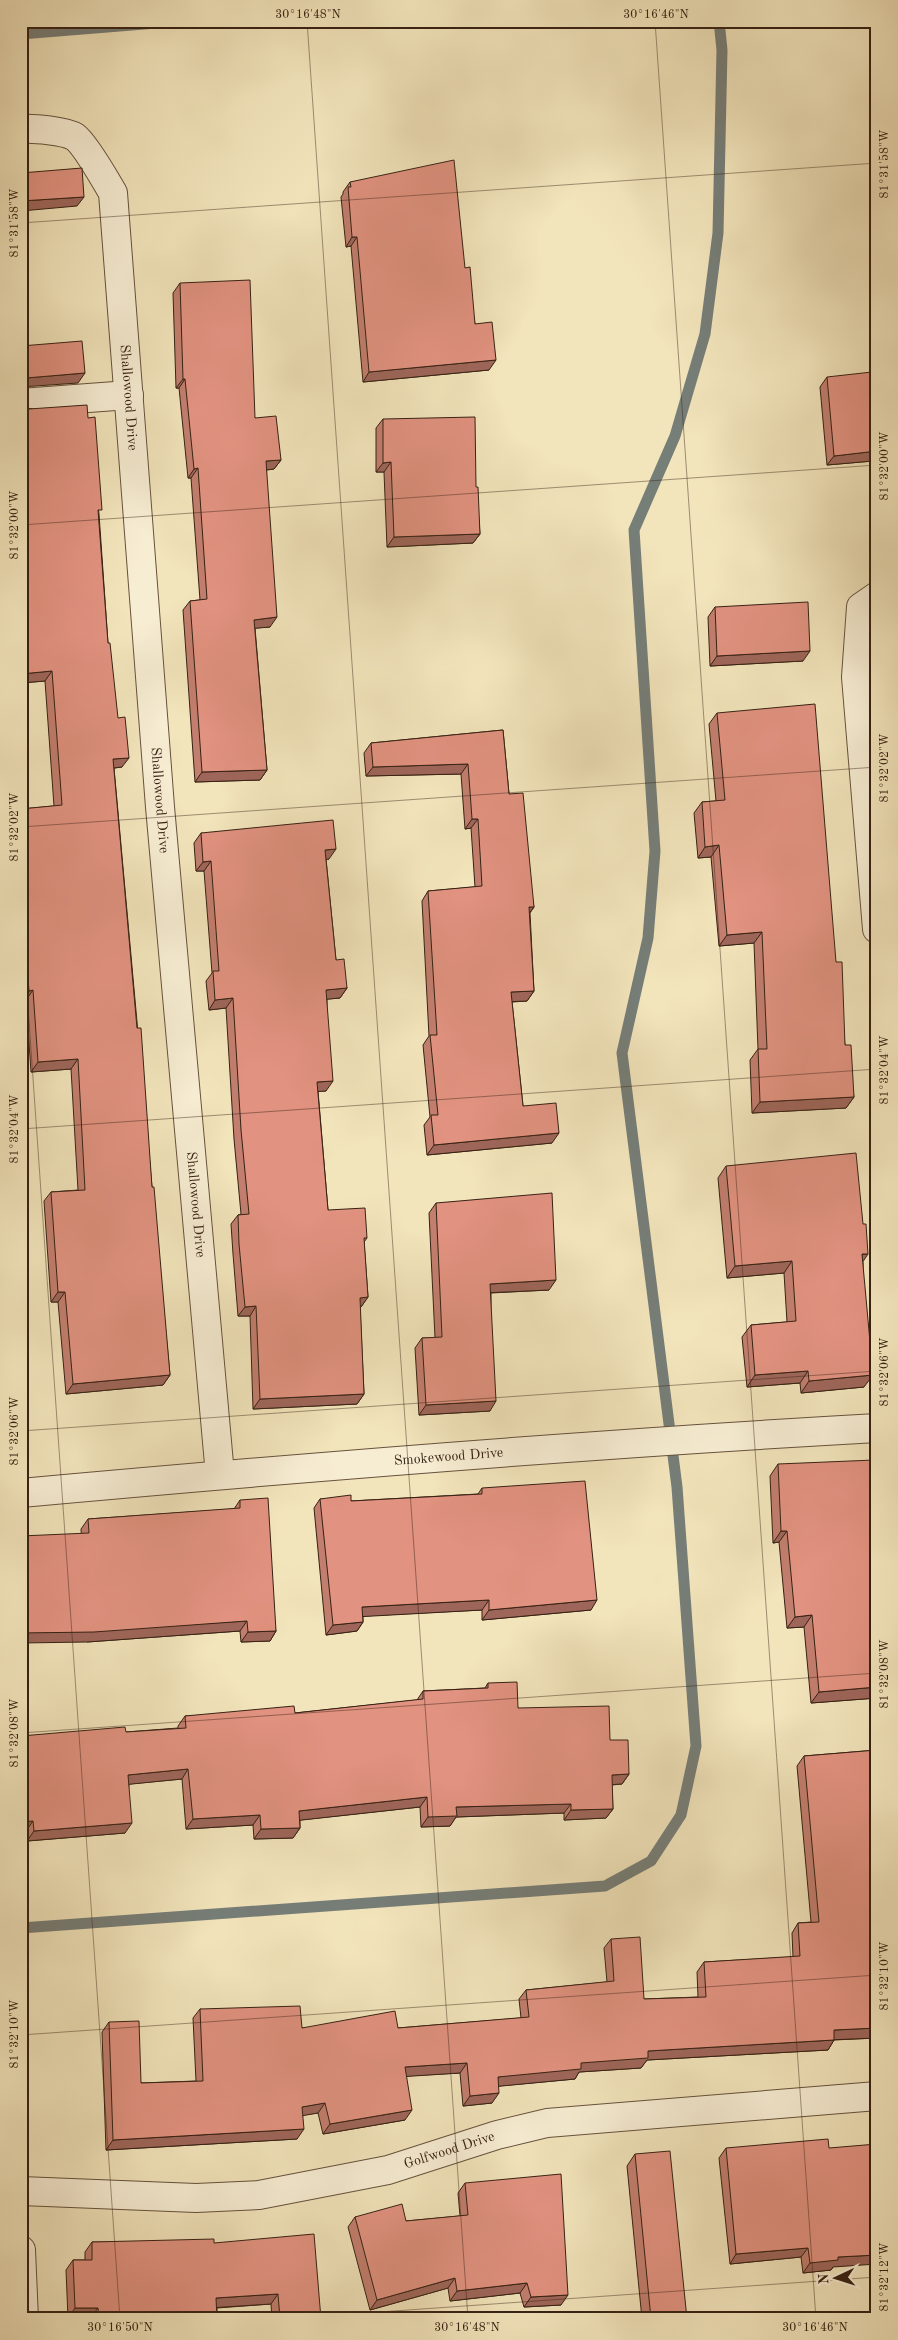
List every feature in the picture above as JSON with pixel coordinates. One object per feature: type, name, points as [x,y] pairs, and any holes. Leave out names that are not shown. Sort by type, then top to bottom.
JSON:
[{"type":"street","name":"Shallowood Drive","points":[[21,129],[37,128],[75,137],[99,169],[113,192],[160,807],[220,1475]]},
{"type":"street","points":[[21,403],[129,395]]},
{"type":"street","points":[[869,602],[856,677],[877,929]]},
{"type":"street","name":"Smokewood Drive","points":[[21,1493],[220,1475],[698,1438],[877,1428]]},
{"type":"street","name":"Golfwood Drive","points":[[21,2190],[196,2198],[260,2195],[388,2170],[497,2135],[547,2122],[877,2096]]},
{"type":"street","points":[[21,2250],[24,2319]]},
{"type":"building","points":[[454,160],[465,268],[470,267],[475,324],[492,322],[496,360],[369,372],[357,237],[352,237],[348,187],[351,187],[350,182]]},
{"type":"building","points":[[82,168],[84,197],[21,201],[21,173]]},
{"type":"building","points":[[250,280],[255,418],[276,416],[281,460],[266,461],[277,617],[254,620],[267,770],[202,772],[190,601],[207,599],[198,468],[194,469],[185,379],[183,379],[180,283]]},
{"type":"building","points":[[82,341],[85,373],[21,379],[21,346]]},
{"type":"building","points":[[872,372],[877,420],[877,451],[834,456],[827,377]]},
{"type":"building","points":[[87,405],[88,418],[95,417],[102,510],[98,510],[108,643],[110,643],[118,718],[125,717],[129,758],[113,759],[137,1028],[141,1028],[152,1187],[154,1187],[170,1375],[73,1384],[65,1292],[58,1292],[51,1192],[85,1190],[78,1059],[38,1062],[33,990],[29,991],[21,895],[21,882],[26,881],[21,831],[21,809],[62,805],[52,671],[21,674],[21,407],[29,409]]},
{"type":"building","points":[[475,417],[476,487],[478,487],[480,534],[394,537],[391,462],[383,463],[383,419]]},
{"type":"building","points":[[808,602],[810,651],[717,656],[715,607]]},
{"type":"building","points":[[815,704],[836,962],[842,962],[845,1045],[851,1045],[854,1097],[760,1102],[758,1049],[767,1049],[762,932],[727,935],[719,845],[705,847],[702,802],[725,800],[717,713]]},
{"type":"building","points":[[503,730],[509,794],[523,793],[534,907],[529,907],[534,991],[511,992],[523,1106],[556,1103],[559,1133],[434,1145],[431,1115],[438,1115],[430,1035],[437,1035],[428,891],[482,886],[478,819],[472,819],[468,764],[373,767],[371,743]]},
{"type":"building","points":[[333,820],[336,849],[325,850],[336,960],[344,959],[347,988],[326,990],[333,1081],[317,1082],[328,1210],[365,1208],[367,1238],[364,1238],[368,1297],[360,1298],[364,1394],[260,1399],[256,1306],[245,1307],[239,1244],[238,1215],[249,1214],[241,1130],[233,998],[215,1000],[213,971],[219,971],[211,861],[203,862],[201,833]]},
{"type":"building","points":[[856,1153],[863,1224],[866,1224],[868,1254],[862,1254],[873,1375],[809,1381],[808,1371],[755,1375],[751,1325],[796,1321],[792,1261],[735,1266],[726,1166]]},
{"type":"building","points":[[552,1193],[556,1280],[490,1284],[496,1401],[426,1405],[422,1338],[442,1337],[436,1203]]},
{"type":"building","points":[[874,1460],[877,1530],[877,1687],[819,1692],[812,1615],[795,1617],[787,1531],[781,1531],[778,1464]]},
{"type":"building","points":[[585,1481],[597,1600],[489,1610],[489,1600],[362,1607],[363,1622],[333,1625],[320,1499],[351,1495],[351,1501],[482,1494],[482,1488]]},
{"type":"building","points":[[268,1498],[276,1631],[248,1632],[247,1621],[94,1632],[21,1633],[21,1536],[89,1533],[88,1519],[240,1508],[240,1500]]},
{"type":"building","points":[[517,1682],[518,1708],[609,1706],[610,1740],[628,1740],[629,1774],[612,1775],[613,1809],[571,1810],[571,1804],[456,1807],[457,1816],[428,1817],[427,1797],[299,1811],[300,1828],[261,1829],[260,1815],[193,1819],[188,1769],[128,1775],[132,1823],[34,1831],[33,1821],[21,1822],[21,1736],[125,1727],[126,1732],[186,1728],[185,1716],[294,1706],[295,1713],[423,1699],[423,1691],[488,1688],[488,1683]]},
{"type":"building","points":[[877,1750],[877,2028],[834,2030],[834,2040],[648,2051],[648,2058],[581,2063],[581,2069],[498,2077],[499,2093],[470,2096],[467,2063],[405,2067],[412,2110],[330,2124],[325,2103],[302,2107],[304,2129],[113,2140],[109,2022],[139,2021],[141,2083],[203,2081],[200,2009],[300,2006],[302,2028],[395,2011],[398,2028],[529,2017],[526,1990],[614,1981],[611,1939],[640,1937],[644,1999],[706,1997],[704,1962],[800,1956],[798,1923],[819,1922],[804,1756]]},
{"type":"building","points":[[828,2139],[829,2148],[877,2144],[877,2255],[838,2257],[838,2260],[810,2263],[808,2248],[736,2254],[726,2148]]},
{"type":"building","points":[[670,2151],[687,2319],[651,2319],[635,2154]]},
{"type":"building","points":[[561,2174],[568,2295],[531,2297],[527,2283],[457,2291],[455,2278],[377,2300],[355,2217],[402,2204],[406,2221],[468,2215],[465,2183]]},
{"type":"building","points":[[314,2234],[321,2319],[280,2319],[278,2294],[216,2298],[217,2319],[99,2319],[98,2308],[75,2308],[73,2260],[92,2260],[92,2242],[214,2239],[214,2243]]},
{"type":"building","points":[[778,2313],[778,2319],[688,2319]]},
{"type":"building","points":[[877,2315],[877,2319],[812,2319]]},
{"type":"waterway","points":[[21,34],[181,21]]},
{"type":"waterway","points":[[21,1928],[605,1886],[651,1861],[681,1815],[696,1746],[677,1487],[622,1053],[648,938],[655,851],[634,530],[675,436],[705,334],[718,233],[722,50],[719,21]]}]
